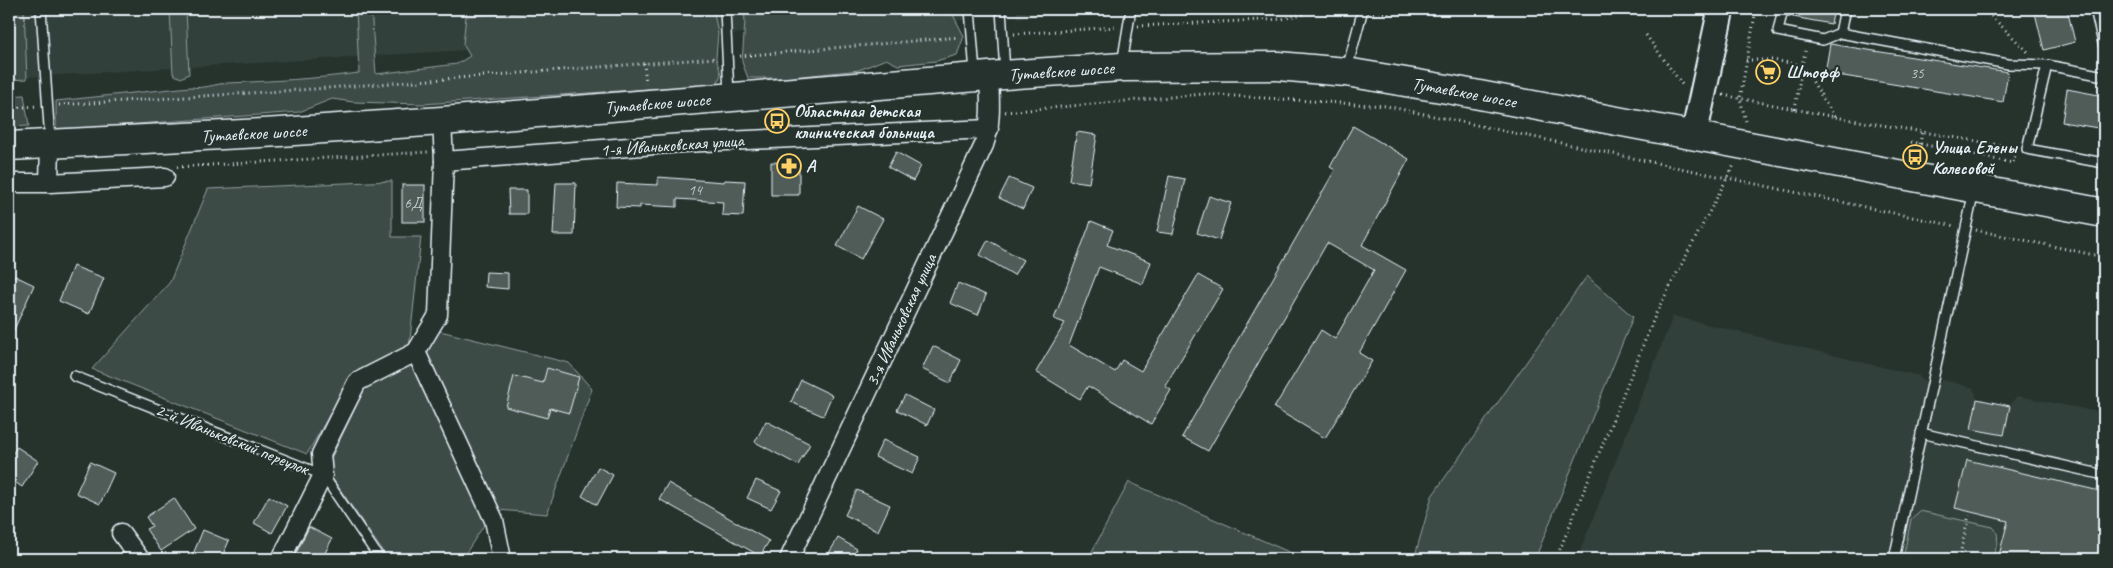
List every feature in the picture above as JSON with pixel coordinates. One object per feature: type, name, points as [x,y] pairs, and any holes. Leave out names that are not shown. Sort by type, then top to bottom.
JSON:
[{"type":"main road","name":"Тутаевское шоссе","points":[[9,146],[280,132],[1122,67],[1278,66],[1346,72],[1453,90],[2104,213]]},
{"type":"street","points":[[1694,135],[1721,9]]},
{"type":"street","name":"3-я Иваньковская улица","points":[[789,559],[980,154],[989,129],[990,76]]},
{"type":"street","points":[[281,559],[323,475],[320,454],[358,382],[416,352],[438,315],[444,156],[442,120]]},
{"type":"street","name":"1-я Иваньковская улица","points":[[444,156],[989,129]]},
{"type":"street","points":[[50,144],[50,183]]},
{"type":"street","points":[[9,183],[50,183],[170,172]]},
{"type":"street","points":[[416,352],[494,520],[502,559]]},
{"type":"street","points":[[121,533],[140,559]]},
{"type":"lane","points":[[41,9],[50,144]]},
{"type":"lane","points":[[725,9],[729,98]]},
{"type":"lane","points":[[970,9],[972,36],[990,76]]},
{"type":"lane","points":[[990,76],[1004,34],[1001,9]]},
{"type":"lane","points":[[1122,67],[1131,9]]},
{"type":"lane","points":[[1783,9],[1778,31],[1808,38],[1823,40],[1840,33],[2008,64],[2044,65],[2104,76]]},
{"type":"lane","points":[[1840,33],[1845,9]]},
{"type":"lane","points":[[2095,9],[2104,47]]},
{"type":"lane","points":[[1346,72],[1362,11]]},
{"type":"lane","points":[[2044,65],[2027,149],[2104,163]]},
{"type":"lane","points":[[1894,559],[1975,189]]},
{"type":"lane","name":"2-й Иваньковский переулок","points":[[74,376],[323,475],[380,559]]},
{"type":"lane","points":[[1921,432],[2104,474]]},
{"type":"path","points":[[1004,34],[1282,20],[1324,9]]},
{"type":"path","points":[[1362,11],[1459,9]]},
{"type":"path","points":[[1746,121],[1740,99],[1756,9]]},
{"type":"path","points":[[1984,9],[2044,65]]},
{"type":"path","points":[[1646,35],[1682,86],[1688,88]]},
{"type":"path","points":[[9,108],[314,89],[972,36]]},
{"type":"path","points":[[1795,109],[1808,38]]},
{"type":"path","points":[[1746,60],[1772,60],[1802,65],[1835,117]]},
{"type":"path","points":[[644,63],[647,86]]},
{"type":"path","points":[[1004,112],[1204,94],[1386,106],[2104,257]]},
{"type":"path","points":[[1718,94],[1835,117],[2027,149]]},
{"type":"path","points":[[1920,144],[1922,132]]},
{"type":"path","points":[[1912,142],[2014,162]]},
{"type":"path","points":[[170,172],[444,156]]},
{"type":"path","points":[[1556,559],[1657,311],[1734,165]]},
{"type":"path","points":[[1959,559],[1969,515]]},
{"type":"shaded area","points":[[9,9],[976,9],[976,19],[9,78]]},
{"type":"shaded area","points":[[9,9],[24,9],[27,79],[9,80]]},
{"type":"shaded area","points":[[170,9],[186,9],[189,74],[181,78],[173,74]]},
{"type":"shaded area","points":[[356,9],[371,9],[376,74],[457,64],[470,56],[463,44],[466,16],[584,9],[713,9],[718,33],[716,58],[721,74],[718,82],[710,85],[422,104],[353,102],[332,99],[299,112],[56,130],[56,101],[228,83],[277,81],[359,73]]},
{"type":"shaded area","points":[[744,9],[952,9],[952,13],[964,36],[957,55],[936,61],[898,65],[886,59],[859,70],[784,78],[748,78],[742,62]]},
{"type":"shaded area","points":[[1016,9],[1177,9],[1017,18]]},
{"type":"shaded area","points":[[24,95],[29,126],[9,127],[9,96]]},
{"type":"shaded area","points":[[392,181],[392,237],[421,237],[409,349],[352,376],[307,454],[92,369],[170,282],[208,189]]},
{"type":"shaded area","points":[[1587,276],[1633,317],[1535,559],[1414,559],[1432,496]]},
{"type":"shaded area","points":[[1673,316],[1919,376],[1922,380],[1938,383],[1943,380],[1974,388],[1977,399],[2010,406],[2017,396],[2104,413],[2104,559],[1577,559]]},
{"type":"shaded area","points":[[428,328],[569,363],[592,389],[547,514],[498,510],[425,353]]},
{"type":"shaded area","points":[[413,362],[486,522],[462,559],[388,559],[326,469],[365,387]]},
{"type":"shaded area","points":[[1129,482],[1305,559],[1088,559]]},
{"type":"shaded area","points":[[1920,511],[1993,527],[1996,530],[1997,538],[1993,559],[1903,559],[1911,519]]},
{"type":"building","points":[[1789,9],[1834,9],[1831,24],[1788,16]]},
{"type":"building","points":[[2034,9],[2067,9],[2075,42],[2044,50]]},
{"type":"building","points":[[1830,44],[2008,72],[2003,102],[1825,73]]},
{"type":"building","points":[[2067,89],[2104,96],[2104,129],[2062,122]]},
{"type":"building","points":[[1353,126],[1409,159],[1362,245],[1406,270],[1359,353],[1372,361],[1325,438],[1274,408],[1321,330],[1335,339],[1374,270],[1327,243],[1208,451],[1182,437],[1335,170],[1330,167]]},
{"type":"building","points":[[1077,132],[1097,135],[1089,183],[1069,180]]},
{"type":"building","points":[[896,152],[921,166],[913,181],[888,167]]},
{"type":"building","points":[[771,162],[799,163],[799,195],[771,195]]},
{"type":"building","points":[[1169,176],[1185,179],[1173,234],[1157,232]]},
{"type":"building","points":[[658,177],[724,182],[725,180],[745,181],[743,216],[722,215],[723,202],[677,199],[677,207],[640,205],[640,208],[616,207],[617,183],[658,185]]},
{"type":"building","points":[[1009,178],[1032,188],[1023,209],[999,198]]},
{"type":"building","points":[[556,183],[576,183],[574,235],[553,235]]},
{"type":"building","points":[[402,185],[425,185],[425,222],[402,222]]},
{"type":"building","points":[[508,190],[527,190],[527,214],[509,214]]},
{"type":"building","points":[[1209,196],[1231,203],[1219,240],[1197,233]]},
{"type":"building","points":[[858,206],[883,219],[861,259],[837,246]]},
{"type":"building","points":[[1091,221],[1113,230],[1107,245],[1151,262],[1143,284],[1099,267],[1069,345],[1115,372],[1122,360],[1141,371],[1198,275],[1223,289],[1165,386],[1171,390],[1151,424],[1088,386],[1080,399],[1036,372],[1065,323],[1054,319]]},
{"type":"building","points":[[988,240],[1023,260],[1014,275],[980,255]]},
{"type":"building","points":[[73,266],[104,278],[89,314],[59,301]]},
{"type":"building","points":[[486,272],[508,273],[508,289],[485,287]]},
{"type":"building","points":[[9,273],[34,285],[9,341]]},
{"type":"building","points":[[958,283],[986,295],[978,315],[950,303]]},
{"type":"building","points":[[933,346],[961,360],[950,383],[922,369]]},
{"type":"building","points":[[547,368],[579,377],[569,413],[550,408],[547,418],[506,407],[514,376],[543,383]]},
{"type":"building","points":[[801,380],[832,395],[823,416],[791,402]]},
{"type":"building","points":[[905,395],[934,410],[927,425],[897,410]]},
{"type":"building","points":[[1977,399],[2010,406],[2004,435],[1971,429]]},
{"type":"building","points":[[766,421],[810,444],[798,465],[755,442]]},
{"type":"building","points":[[883,440],[920,457],[912,474],[875,457]]},
{"type":"building","points":[[17,447],[38,461],[22,487],[9,478],[9,459]]},
{"type":"building","points":[[1967,460],[2104,492],[2104,559],[1998,559],[2008,521],[1955,508]]},
{"type":"building","points":[[90,462],[114,473],[100,504],[76,493]]},
{"type":"building","points":[[598,467],[613,475],[597,505],[582,496]]},
{"type":"building","points":[[756,480],[781,491],[771,509],[747,498]]},
{"type":"building","points":[[668,483],[769,541],[760,556],[659,499]]},
{"type":"building","points":[[857,490],[890,505],[878,531],[845,515]]},
{"type":"building","points":[[269,496],[287,506],[272,533],[254,523]]},
{"type":"building","points":[[174,498],[194,529],[161,551],[146,529],[152,526],[146,517]]},
{"type":"building","points":[[309,527],[332,539],[322,559],[293,559]]},
{"type":"building","points":[[203,530],[229,541],[221,559],[191,559]]},
{"type":"building","points":[[838,538],[857,549],[851,559],[839,559],[829,553]]},
{"type":"place","name":"Штофф","points":[[1768,72]]},
{"type":"place","name":"Областная детская клиническая больница","points":[[777,121]]},
{"type":"place","name":"Улица Елены Колесовой","points":[[1915,157]]},
{"type":"place","name":"А","points":[[789,166]]}]
